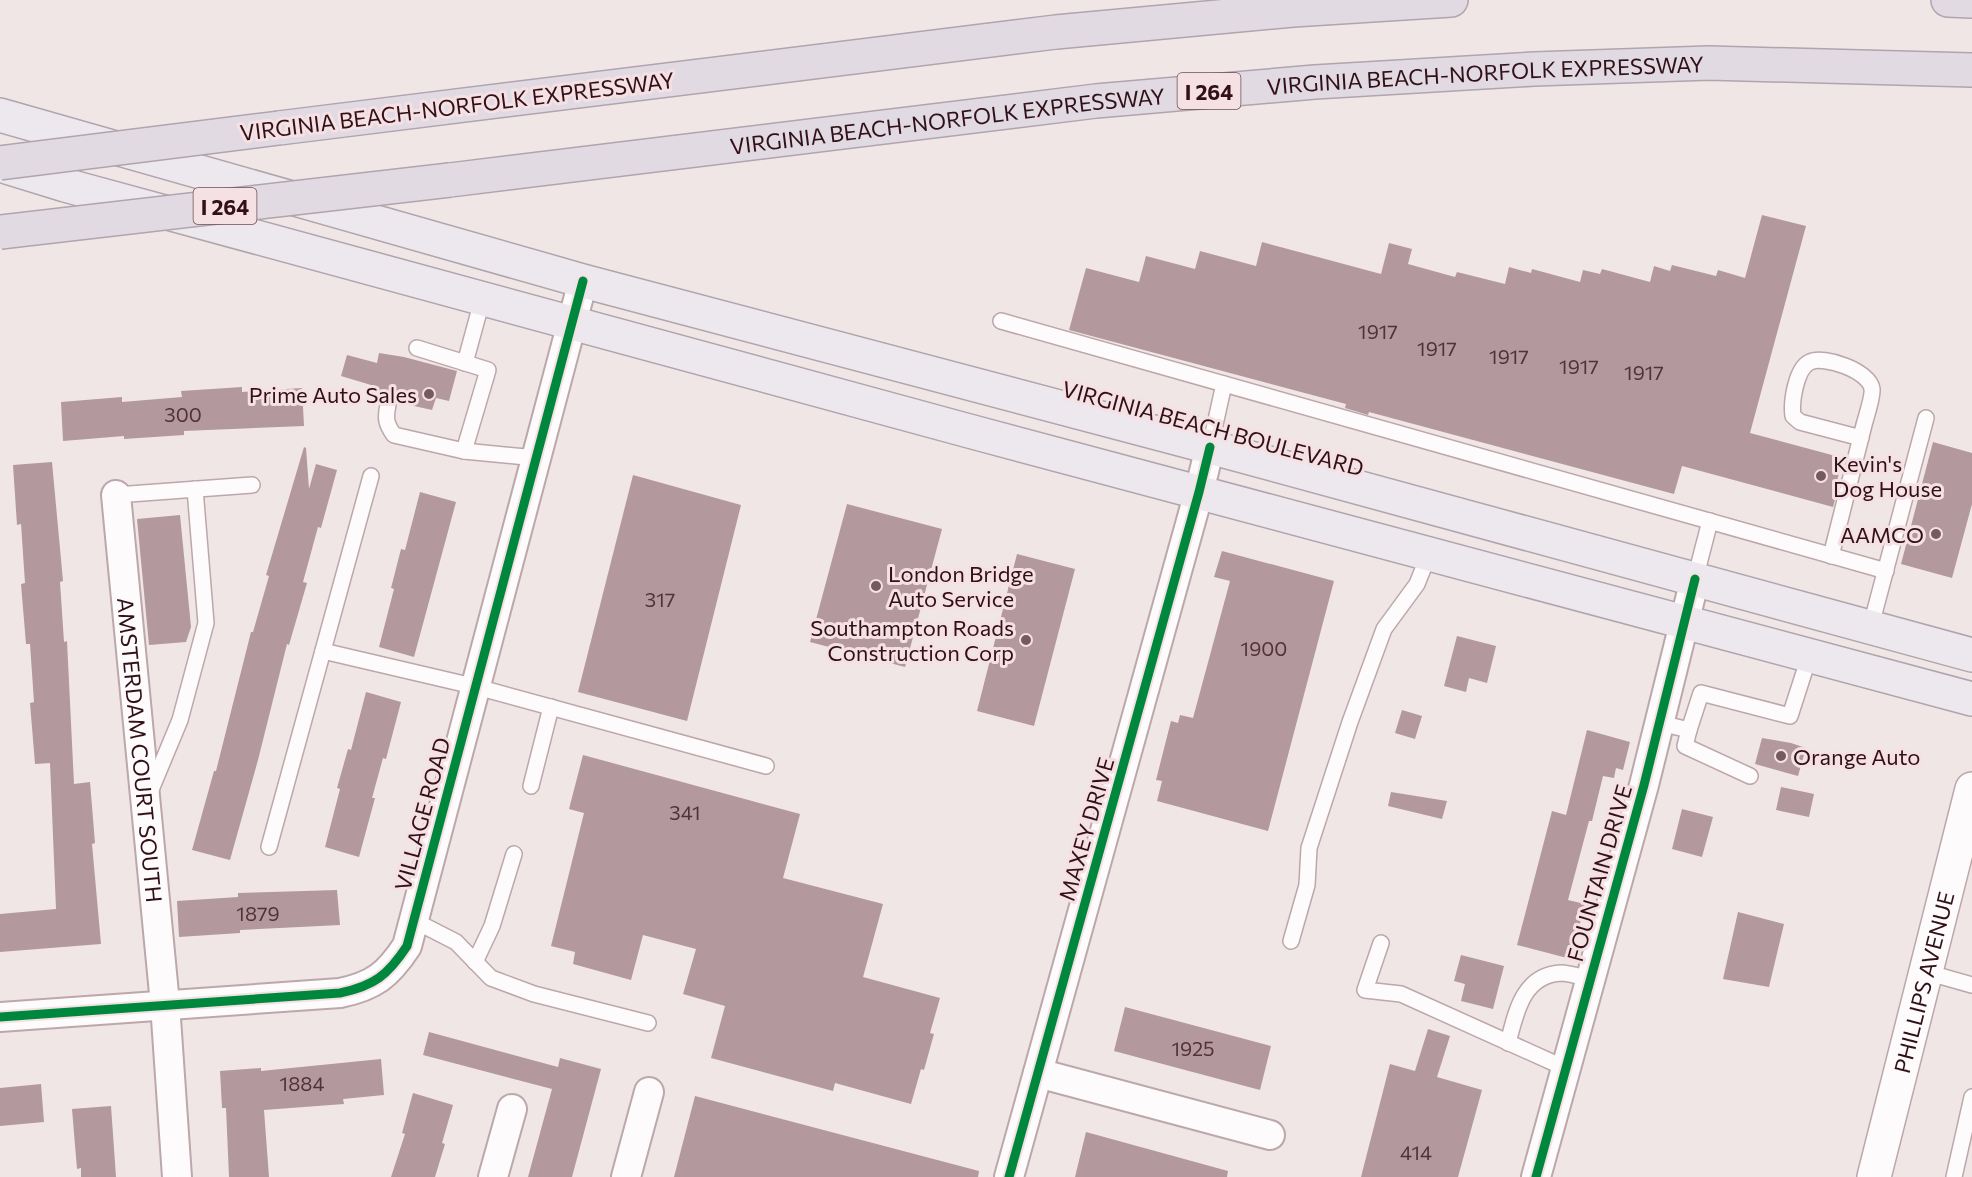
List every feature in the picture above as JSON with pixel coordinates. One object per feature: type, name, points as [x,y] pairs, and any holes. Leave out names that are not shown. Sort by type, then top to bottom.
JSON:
[{"type":"highway","name":"VIRGINIA BEACH-NORFOLK EXPRESSWAY","points":[[0,164],[1056,32],[1293,10],[1451,0]]},
{"type":"highway","points":[[1948,0],[1972,1]]},
{"type":"highway","name":"VIRGINIA BEACH-NORFOLK EXPRESSWAY","points":[[0,232],[1096,101],[1315,82],[1534,69],[1709,63],[1972,70]]},
{"type":"main road","name":"VIRGINIA BEACH BOULEVARD","points":[[0,116],[583,281],[1210,447],[1972,655]]},
{"type":"main road","points":[[0,164],[65,185],[572,321],[969,431],[1972,699]]},
{"type":"street","name":"VILLAGE ROAD","points":[[0,1017],[340,993],[361,989],[380,978],[395,964],[406,946],[477,687],[583,281]]},
{"type":"street","name":"MAXEY DRIVE","points":[[1009,1177],[1210,447]]},
{"type":"street","name":"AMSTERDAM COURT SOUTH","points":[[116,495],[165,1004],[177,1177]]},
{"type":"street","name":"FOUNTAIN DRIVE","points":[[1536,1177],[1660,723],[1695,579]]},
{"type":"street","name":"PHILLIPS AVENUE","points":[[1874,1177],[1972,789]]},
{"type":"street","points":[[1038,1073],[1270,1135]]},
{"type":"street","points":[[626,1177],[649,1092]]},
{"type":"street","points":[[493,1177],[512,1109]]},
{"type":"lane","points":[[465,363],[483,297]]},
{"type":"lane","points":[[1001,321],[1886,571]]},
{"type":"lane","points":[[417,348],[488,370],[464,451]]},
{"type":"lane","points":[[1831,555],[1861,438],[1873,390],[1867,378],[1855,369],[1820,360],[1813,360],[1804,365],[1800,371],[1792,406],[1793,416],[1800,422],[1861,438]]},
{"type":"lane","points":[[1210,447],[1224,384]]},
{"type":"lane","points":[[388,405],[385,417],[387,427],[394,435],[464,451],[536,458]]},
{"type":"lane","points":[[1870,629],[1926,418]]},
{"type":"lane","points":[[269,847],[371,476]]},
{"type":"lane","points":[[116,495],[252,484]]},
{"type":"lane","points":[[145,803],[180,720],[206,623],[195,489]]},
{"type":"lane","points":[[1695,579],[1710,521]]},
{"type":"lane","points":[[1291,941],[1307,885],[1309,848],[1350,722],[1384,629],[1417,584],[1429,554]]},
{"type":"lane","points":[[323,651],[477,687],[766,766]]},
{"type":"lane","points":[[1750,776],[1685,746],[1701,693],[1790,716],[1809,657]]},
{"type":"lane","points":[[531,786],[550,707]]},
{"type":"lane","points":[[1660,723],[1689,730]]},
{"type":"lane","points":[[475,962],[492,926],[514,855]]},
{"type":"lane","points":[[413,920],[456,942],[491,978],[534,994],[648,1023]]},
{"type":"lane","points":[[1381,943],[1365,990],[1401,994],[1565,1068]]},
{"type":"lane","points":[[1926,972],[1972,985]]},
{"type":"lane","points":[[1508,1043],[1518,1007],[1528,988],[1541,978],[1562,973],[1589,979]]},
{"type":"lane","points":[[1954,1177],[1972,1097]]},
{"type":"building","points":[[1762,215],[1806,226],[1750,433],[1843,458],[1833,507],[1682,466],[1674,494],[1369,412],[1368,415],[1345,408],[1346,404],[1069,330],[1086,268],[1139,282],[1146,256],[1195,269],[1200,251],[1256,266],[1262,242],[1381,274],[1389,243],[1412,249],[1408,264],[1455,277],[1457,272],[1505,284],[1509,267],[1531,273],[1532,269],[1580,282],[1583,270],[1600,274],[1602,269],[1650,282],[1654,266],[1670,271],[1672,265],[1716,276],[1718,270],[1745,278]]},
{"type":"building","points":[[379,353],[457,371],[449,401],[436,398],[432,410],[405,404],[407,398],[370,388],[371,385],[341,376],[347,355],[377,363]]},
{"type":"building","points":[[242,387],[242,392],[302,388],[304,426],[184,431],[184,435],[124,439],[124,436],[63,441],[61,402],[122,397],[122,402],[182,397],[181,391]]},
{"type":"building","name":"AAMCO","points":[[1933,442],[1972,453],[1972,504],[1952,578],[1901,564]]},
{"type":"building","points":[[304,447],[306,448],[309,489],[316,464],[337,470],[321,528],[318,527],[303,582],[307,583],[289,645],[287,644],[230,860],[192,850],[214,771],[216,771],[251,632],[253,632],[269,576],[266,575]]},
{"type":"building","points":[[52,462],[63,581],[60,582],[64,642],[67,641],[74,784],[90,782],[95,843],[92,844],[101,944],[0,952],[0,914],[56,909],[50,763],[35,764],[30,703],[34,702],[30,644],[26,644],[21,584],[25,583],[21,524],[17,525],[13,465]]},
{"type":"building","points":[[633,475],[741,505],[687,721],[578,692]]},
{"type":"building","points":[[420,492],[456,502],[414,657],[379,647],[394,589],[391,588],[401,549],[405,550]]},
{"type":"building","name":"London Bridge Auto Service","points":[[847,504],[942,529],[905,667],[810,642]]},
{"type":"building","points":[[180,515],[191,627],[186,642],[149,645],[137,519]]},
{"type":"building","points":[[1222,551],[1334,581],[1268,831],[1157,801],[1162,781],[1156,780],[1171,721],[1178,723],[1180,715],[1193,718],[1230,581],[1214,577]]},
{"type":"building","name":"Southampton Roads Construction Corp","points":[[1017,554],[1075,569],[1034,726],[977,711]]},
{"type":"building","points":[[1457,636],[1496,646],[1487,683],[1469,678],[1466,692],[1444,686]]},
{"type":"building","points":[[366,692],[401,702],[386,759],[383,758],[372,798],[375,798],[359,857],[325,847],[340,789],[337,788],[348,749],[351,750]]},
{"type":"building","points":[[1402,710],[1422,716],[1415,739],[1395,733]]},
{"type":"building","points":[[1587,730],[1630,742],[1623,770],[1616,768],[1614,778],[1603,776],[1592,821],[1589,821],[1568,900],[1585,904],[1571,959],[1517,945],[1552,811],[1566,815]]},
{"type":"building","name":"Orange Auto","points":[[1762,738],[1806,748],[1798,776],[1755,764]]},
{"type":"building","points":[[583,755],[800,814],[783,878],[883,904],[863,977],[940,998],[930,1033],[934,1034],[911,1104],[835,1083],[833,1091],[711,1058],[725,1006],[683,994],[696,949],[643,935],[631,980],[573,964],[575,952],[551,946],[584,813],[569,809]]},
{"type":"building","points":[[1781,787],[1814,794],[1809,817],[1776,810]]},
{"type":"building","points":[[1391,792],[1447,801],[1442,819],[1388,806]]},
{"type":"building","points":[[1682,809],[1713,817],[1702,857],[1672,849]]},
{"type":"building","points":[[337,890],[340,925],[240,930],[240,933],[179,937],[177,901],[238,897],[238,893]]},
{"type":"building","points":[[1738,912],[1784,924],[1769,987],[1723,979]]},
{"type":"building","points":[[1461,955],[1504,966],[1493,1009],[1461,1001],[1465,984],[1454,981]]},
{"type":"building","points":[[1125,1007],[1271,1046],[1260,1090],[1114,1051]]},
{"type":"building","points":[[1428,1029],[1450,1036],[1437,1077],[1482,1090],[1458,1177],[1361,1177],[1390,1064],[1415,1071]]},
{"type":"building","points":[[429,1032],[558,1067],[560,1058],[601,1069],[572,1177],[528,1177],[552,1089],[423,1055]]},
{"type":"building","points":[[381,1059],[384,1095],[343,1099],[344,1104],[264,1110],[269,1177],[229,1177],[226,1108],[222,1108],[220,1071],[261,1068],[261,1071]]},
{"type":"building","points":[[41,1084],[44,1122],[0,1126],[0,1088]]},
{"type":"building","points":[[413,1093],[453,1105],[442,1143],[445,1144],[435,1177],[391,1177],[405,1134],[402,1133]]},
{"type":"building","points":[[695,1096],[979,1171],[978,1177],[674,1177]]},
{"type":"building","points":[[111,1106],[116,1177],[81,1177],[81,1168],[77,1169],[72,1109]]},
{"type":"building","points":[[1086,1132],[1228,1171],[1227,1177],[1075,1177]]},
{"type":"cycle path","points":[[0,1017],[340,993],[371,983],[393,965],[407,946],[583,281]]},
{"type":"cycle path","points":[[1009,1177],[1210,447]]},
{"type":"cycle path","points":[[1536,1177],[1644,785],[1695,579]]},
{"type":"place","name":"Prime Auto Sales","points":[[429,394]]},
{"type":"place","name":"Kevin's Dog House","points":[[1821,476]]},
{"type":"place","name":"AAMCO","points":[[1936,534]]},
{"type":"place","name":"London Bridge Auto Service","points":[[876,586]]},
{"type":"place","name":"Southampton Roads Construction Corp","points":[[1026,640]]},
{"type":"place","name":"Orange Auto","points":[[1781,756]]}]
